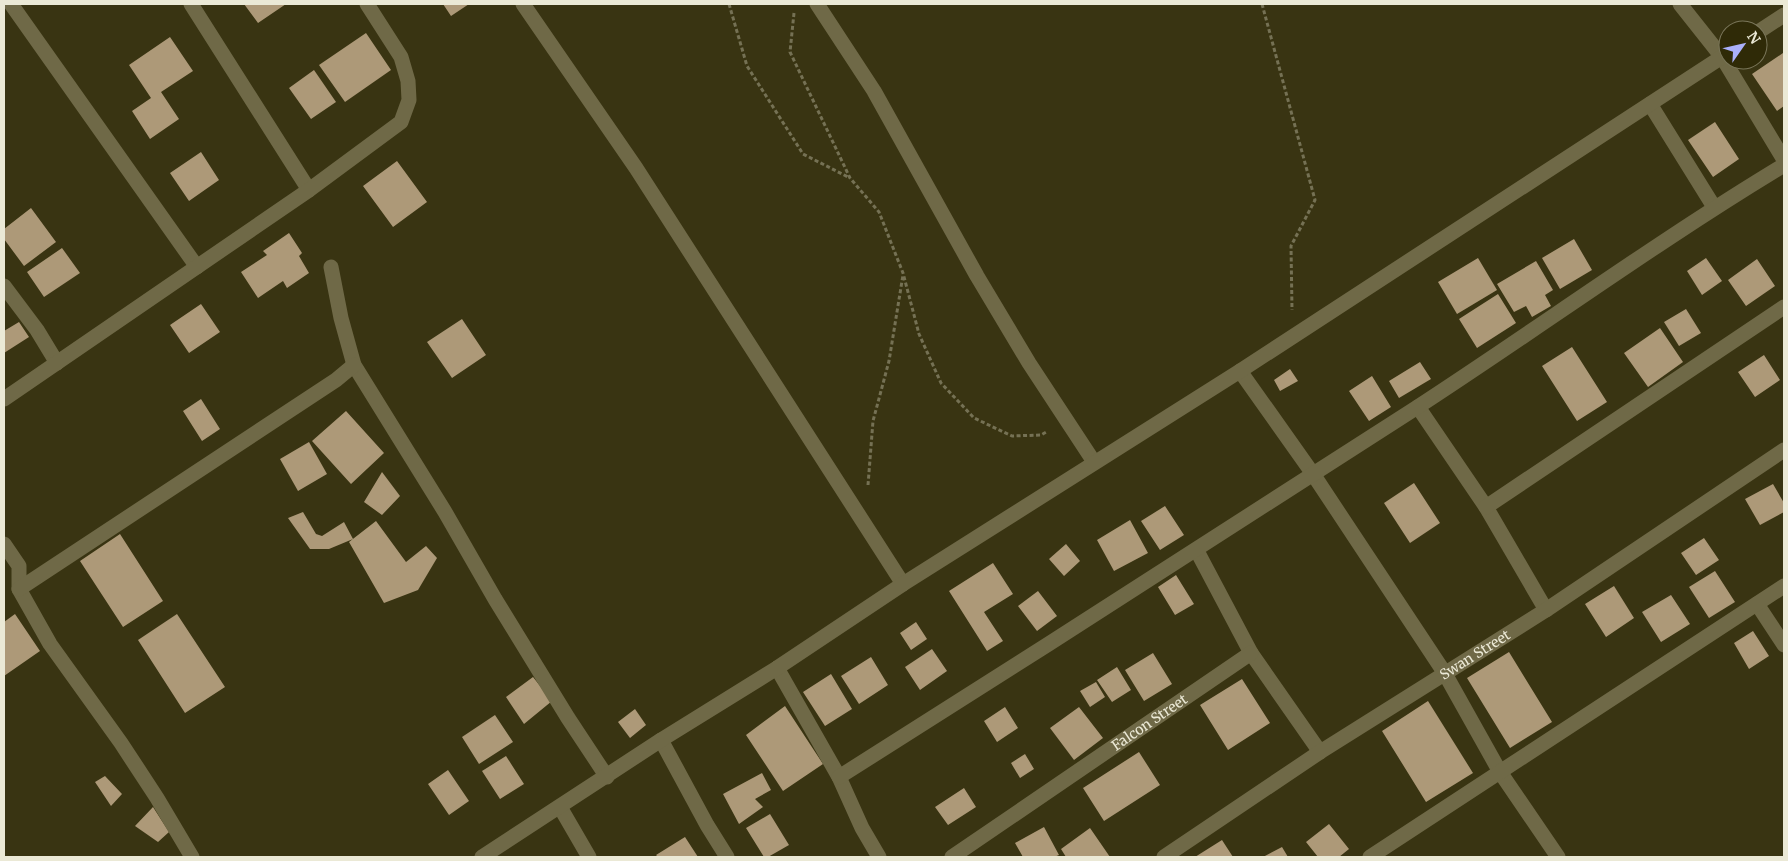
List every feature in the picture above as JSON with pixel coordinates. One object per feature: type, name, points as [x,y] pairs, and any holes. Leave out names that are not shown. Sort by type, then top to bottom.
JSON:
[{"type":"street","points":[[11,4],[197,267]]},
{"type":"street","points":[[191,4],[309,190]]},
{"type":"street","points":[[4,400],[309,190],[401,122],[409,100],[408,81],[401,57],[368,4]]},
{"type":"street","points":[[523,4],[636,168],[903,584]]},
{"type":"street","points":[[817,4],[874,91],[977,276],[1067,422],[1094,462]]},
{"type":"street","points":[[1680,4],[1718,47]]},
{"type":"street","points":[[1768,25],[1784,15]]},
{"type":"street","points":[[482,857],[661,740],[777,668],[903,584],[1240,371],[1718,60]]},
{"type":"street","points":[[1733,70],[1784,160]]},
{"type":"street","points":[[1650,104],[1714,207]]},
{"type":"street","points":[[839,778],[1418,407],[1714,207],[1784,165]]},
{"type":"street","points":[[331,267],[341,318],[354,365],[445,512],[510,625],[607,776]]},
{"type":"street","points":[[4,286],[38,330],[57,363]]},
{"type":"street","points":[[1486,507],[1784,307]]},
{"type":"street","points":[[19,589],[336,380],[354,365]]},
{"type":"street","points":[[1240,371],[1313,474],[1444,672],[1500,772],[1558,857]]},
{"type":"street","points":[[1418,407],[1486,507],[1546,610]]},
{"type":"street","name":"Swan Street","points":[[1164,857],[1320,752],[1444,672],[1546,610],[1784,450]]},
{"type":"street","points":[[4,544],[19,566],[19,589],[50,644],[121,743],[192,857]]},
{"type":"street","points":[[1196,550],[1251,653],[1320,752]]},
{"type":"street","points":[[1370,857],[1784,586]]},
{"type":"street","points":[[1757,604],[1784,645]]},
{"type":"street","name":"Falcon Street","points":[[952,857],[1251,653]]},
{"type":"street","points":[[777,668],[839,778],[862,828],[879,857]]},
{"type":"street","points":[[661,740],[706,826],[727,857]]},
{"type":"street","points":[[560,807],[589,857]]},
{"type":"path","points":[[729,4],[747,66],[803,154],[850,178]]},
{"type":"path","points":[[795,4],[790,52],[850,178],[879,212],[903,273],[919,334],[940,383],[974,418],[1012,436],[1042,435],[1067,422]]},
{"type":"path","points":[[1262,4],[1315,200],[1291,246],[1292,336]]},
{"type":"path","points":[[868,489],[872,421],[889,361],[903,273]]},
{"type":"building","points":[[244,4],[286,4],[258,23]]},
{"type":"building","points":[[443,4],[469,4],[451,16]]},
{"type":"building","points":[[366,33],[391,70],[345,102],[319,65]]},
{"type":"building","points":[[170,37],[193,71],[161,92],[179,119],[150,139],[132,111],[151,98],[129,65]]},
{"type":"building","points":[[1783,53],[1784,106],[1777,111],[1752,74],[1758,70],[1768,70],[1768,63]]},
{"type":"building","points":[[314,70],[336,102],[311,119],[289,88]]},
{"type":"building","points":[[1715,122],[1739,159],[1713,177],[1688,140]]},
{"type":"building","points":[[201,152],[219,180],[189,201],[170,173]]},
{"type":"building","points":[[397,161],[427,202],[393,227],[363,186]]},
{"type":"building","points":[[31,208],[56,242],[24,266],[4,239],[4,229]]},
{"type":"building","points":[[289,233],[302,253],[299,256],[309,273],[287,288],[283,281],[258,298],[241,272],[267,255],[263,251]]},
{"type":"building","points":[[1574,239],[1592,270],[1560,289],[1542,258]]},
{"type":"building","points":[[62,248],[80,273],[44,297],[27,272]]},
{"type":"building","points":[[1478,258],[1497,290],[1457,314],[1438,282]]},
{"type":"building","points":[[1706,258],[1722,281],[1702,295],[1687,271]]},
{"type":"building","points":[[1757,259],[1775,286],[1746,306],[1728,280]]},
{"type":"building","points":[[1536,261],[1553,290],[1545,295],[1551,306],[1532,317],[1526,306],[1514,312],[1497,284]]},
{"type":"building","points":[[1498,294],[1516,323],[1477,348],[1459,319]]},
{"type":"building","points":[[201,304],[220,332],[189,353],[170,325]]},
{"type":"building","points":[[1686,309],[1701,333],[1679,346],[1664,322]]},
{"type":"building","points":[[462,319],[486,355],[452,378],[427,342]]},
{"type":"building","points":[[19,322],[29,337],[4,353],[4,331]]},
{"type":"building","points":[[1660,328],[1683,362],[1648,387],[1624,353]]},
{"type":"building","points":[[1572,347],[1607,402],[1577,421],[1542,366]]},
{"type":"building","points":[[1764,355],[1780,380],[1755,397],[1738,372]]},
{"type":"building","points":[[1420,362],[1431,379],[1399,398],[1389,381]]},
{"type":"building","points":[[1290,369],[1298,381],[1280,391],[1274,380]]},
{"type":"building","points":[[1372,376],[1391,407],[1369,421],[1349,391]]},
{"type":"building","points":[[201,399],[220,429],[202,441],[183,411]]},
{"type":"building","points":[[346,411],[384,453],[351,484],[312,441]]},
{"type":"building","points":[[309,442],[327,474],[298,491],[280,459]]},
{"type":"building","points":[[382,472],[400,496],[382,515],[364,502]]},
{"type":"building","points":[[1414,483],[1440,523],[1410,543],[1384,503]]},
{"type":"building","points":[[1773,484],[1784,503],[1784,512],[1760,525],[1745,499]]},
{"type":"building","points":[[1165,506],[1184,535],[1160,550],[1141,521]]},
{"type":"building","points":[[303,512],[316,534],[322,536],[344,522],[353,539],[329,549],[310,549],[288,518]]},
{"type":"building","points":[[1130,520],[1148,553],[1114,571],[1097,540]]},
{"type":"building","points":[[376,521],[406,562],[426,546],[437,558],[418,590],[384,603],[349,542]]},
{"type":"building","points":[[120,534],[163,601],[123,627],[80,561]]},
{"type":"building","points":[[1704,538],[1719,560],[1696,575],[1681,553]]},
{"type":"building","points":[[1066,544],[1080,561],[1064,576],[1049,559]]},
{"type":"building","points":[[993,563],[1013,594],[984,612],[1003,641],[987,651],[949,591]]},
{"type":"building","points":[[1715,571],[1735,602],[1709,618],[1689,587]]},
{"type":"building","points":[[1176,575],[1194,604],[1175,615],[1158,587]]},
{"type":"building","points":[[1614,586],[1634,618],[1606,637],[1585,604]]},
{"type":"building","points":[[1038,591],[1057,616],[1037,631],[1018,606]]},
{"type":"building","points":[[1671,595],[1690,624],[1661,642],[1642,612]]},
{"type":"building","points":[[15,614],[40,651],[4,676],[4,622]]},
{"type":"building","points":[[177,614],[225,687],[185,713],[138,640]]},
{"type":"building","points":[[916,622],[927,639],[911,650],[900,633]]},
{"type":"building","points":[[1753,631],[1769,656],[1749,669],[1734,643]]},
{"type":"building","points":[[932,649],[947,671],[920,690],[905,667]]},
{"type":"building","points":[[1509,652],[1552,722],[1510,748],[1467,678]]},
{"type":"building","points":[[1153,653],[1172,684],[1144,701],[1125,670]]},
{"type":"building","points":[[871,657],[888,685],[859,704],[841,676]]},
{"type":"building","points":[[1117,667],[1131,690],[1112,702],[1097,680]]},
{"type":"building","points":[[831,674],[852,709],[825,726],[803,692]]},
{"type":"building","points":[[533,677],[552,701],[524,724],[506,697]]},
{"type":"building","points":[[1242,679],[1270,723],[1228,750],[1200,705]]},
{"type":"building","points":[[1096,682],[1105,697],[1090,707],[1080,691]]},
{"type":"building","points":[[1428,701],[1473,773],[1426,802],[1382,731]]},
{"type":"building","points":[[785,706],[823,764],[783,791],[746,735]]},
{"type":"building","points":[[1005,707],[1018,728],[997,742],[984,721]]},
{"type":"building","points":[[1079,707],[1103,738],[1074,760],[1050,728]]},
{"type":"building","points":[[635,709],[646,725],[630,738],[618,722]]},
{"type":"building","points":[[495,715],[513,742],[479,764],[462,737]]},
{"type":"building","points":[[1139,752],[1160,785],[1104,821],[1083,788]]},
{"type":"building","points":[[1025,754],[1034,769],[1020,778],[1011,763]]},
{"type":"building","points":[[506,756],[524,784],[500,799],[482,771]]},
{"type":"building","points":[[448,770],[469,801],[449,815],[428,784]]},
{"type":"building","points":[[762,773],[771,790],[755,799],[763,807],[739,824],[723,794]]},
{"type":"building","points":[[105,776],[122,794],[111,806],[95,782]]},
{"type":"building","points":[[964,788],[976,807],[948,825],[935,807]]},
{"type":"building","points":[[153,807],[169,832],[158,842],[135,826]]},
{"type":"building","points":[[770,814],[789,845],[768,857],[764,857],[746,828]]},
{"type":"building","points":[[1329,824],[1349,849],[1339,857],[1318,857],[1306,842]]},
{"type":"building","points":[[1044,827],[1059,855],[1054,857],[1023,857],[1015,843]]},
{"type":"building","points":[[1090,828],[1110,857],[1066,857],[1061,849]]},
{"type":"building","points":[[685,837],[698,857],[658,857],[656,855]]},
{"type":"building","points":[[1222,840],[1233,857],[1195,857]]},
{"type":"building","points":[[1282,847],[1288,857],[1263,857]]}]
